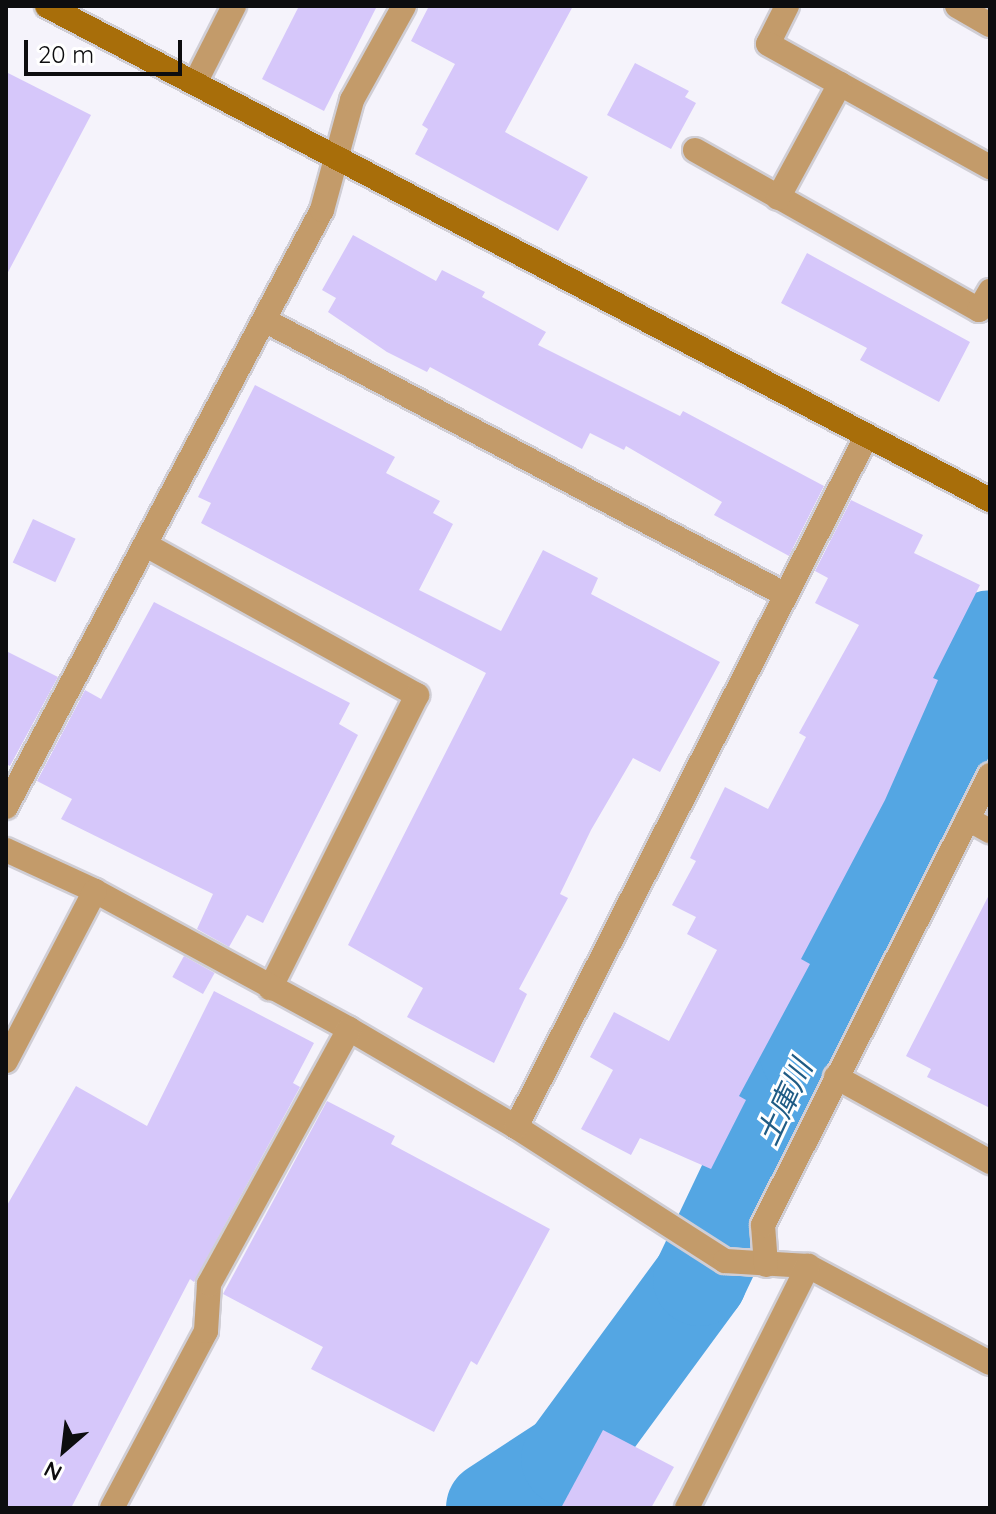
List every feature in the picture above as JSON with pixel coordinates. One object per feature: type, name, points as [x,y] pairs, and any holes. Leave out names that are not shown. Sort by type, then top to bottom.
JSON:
[{"type":"street","points":[[47,6],[333,154],[867,440],[990,500]]},
{"type":"street","points":[[195,83],[234,6]]},
{"type":"street","points":[[6,807],[266,321],[322,210],[333,154],[352,100],[404,6]]},
{"type":"street","points":[[787,6],[768,44],[990,167]]},
{"type":"street","points":[[957,6],[990,25]]},
{"type":"street","points":[[778,198],[840,84]]},
{"type":"street","points":[[695,150],[979,310],[990,291]]},
{"type":"street","points":[[266,321],[786,595]]},
{"type":"street","points":[[516,1127],[867,440]]},
{"type":"street","points":[[146,545],[417,695],[270,988]]},
{"type":"street","points":[[766,1265],[763,1225],[990,775]]},
{"type":"street","points":[[968,819],[990,831]]},
{"type":"street","points":[[6,850],[95,891],[349,1029],[516,1127],[725,1261],[808,1266],[990,1363]]},
{"type":"street","points":[[6,1061],[95,891]]},
{"type":"street","points":[[112,1508],[206,1331],[209,1284],[349,1029]]},
{"type":"street","points":[[836,1077],[990,1162]]},
{"type":"street","points":[[687,1508],[808,1266]]},
{"type":"building","points":[[299,6],[377,6],[324,111],[262,79]]},
{"type":"building","points":[[429,6],[573,6],[505,132],[588,177],[558,231],[415,154],[428,129],[422,125],[455,64],[411,41]]},
{"type":"building","points":[[635,63],[689,91],[685,97],[696,103],[671,149],[607,115]]},
{"type":"building","points":[[6,72],[91,115],[6,276]]},
{"type":"building","points":[[353,235],[436,281],[442,270],[485,292],[482,297],[546,332],[538,345],[680,416],[683,411],[824,486],[789,556],[714,515],[722,502],[626,446],[624,450],[590,433],[582,449],[430,367],[427,372],[387,352],[328,312],[336,298],[322,290]]},
{"type":"building","points":[[807,253],[970,342],[939,402],[860,360],[867,348],[781,303]]},
{"type":"building","points":[[255,385],[395,457],[386,473],[440,501],[433,513],[453,524],[419,590],[501,631],[543,550],[598,578],[591,594],[720,662],[660,772],[633,758],[591,830],[560,894],[568,898],[519,989],[527,994],[494,1063],[407,1017],[423,988],[348,945],[486,673],[201,523],[211,503],[198,497]]},
{"type":"building","points":[[851,500],[923,535],[914,553],[980,585],[933,678],[938,680],[885,800],[801,959],[810,964],[739,1096],[746,1100],[711,1169],[640,1138],[631,1155],[581,1129],[613,1070],[590,1057],[614,1012],[669,1041],[717,950],[687,934],[696,917],[672,905],[696,861],[690,858],[725,787],[768,809],[806,737],[799,733],[859,625],[815,603],[828,578],[815,571]]},
{"type":"building","points":[[33,519],[76,539],[55,582],[13,563]]},
{"type":"building","points":[[154,602],[350,703],[339,724],[358,735],[263,923],[247,915],[229,947],[197,929],[213,894],[61,819],[72,799],[37,781],[85,690],[101,699]]},
{"type":"building","points":[[6,651],[58,677],[10,766],[6,764]]},
{"type":"building","points":[[990,893],[990,1108],[927,1077],[931,1069],[906,1056]]},
{"type":"building","points":[[184,956],[215,973],[203,994],[172,977]]},
{"type":"building","points":[[214,991],[314,1043],[293,1083],[300,1087],[194,1282],[190,1279],[71,1508],[6,1508],[6,1207],[76,1086],[147,1126]]},
{"type":"building","points":[[327,1101],[395,1136],[391,1144],[550,1229],[477,1365],[471,1361],[434,1432],[311,1369],[323,1347],[223,1294]]},
{"type":"building","points":[[603,1430],[674,1467],[651,1508],[561,1508]]},
{"type":"waterway","name":"土庫川","points":[[493,1508],[568,1459],[700,1279],[807,1054],[990,637]]}]
